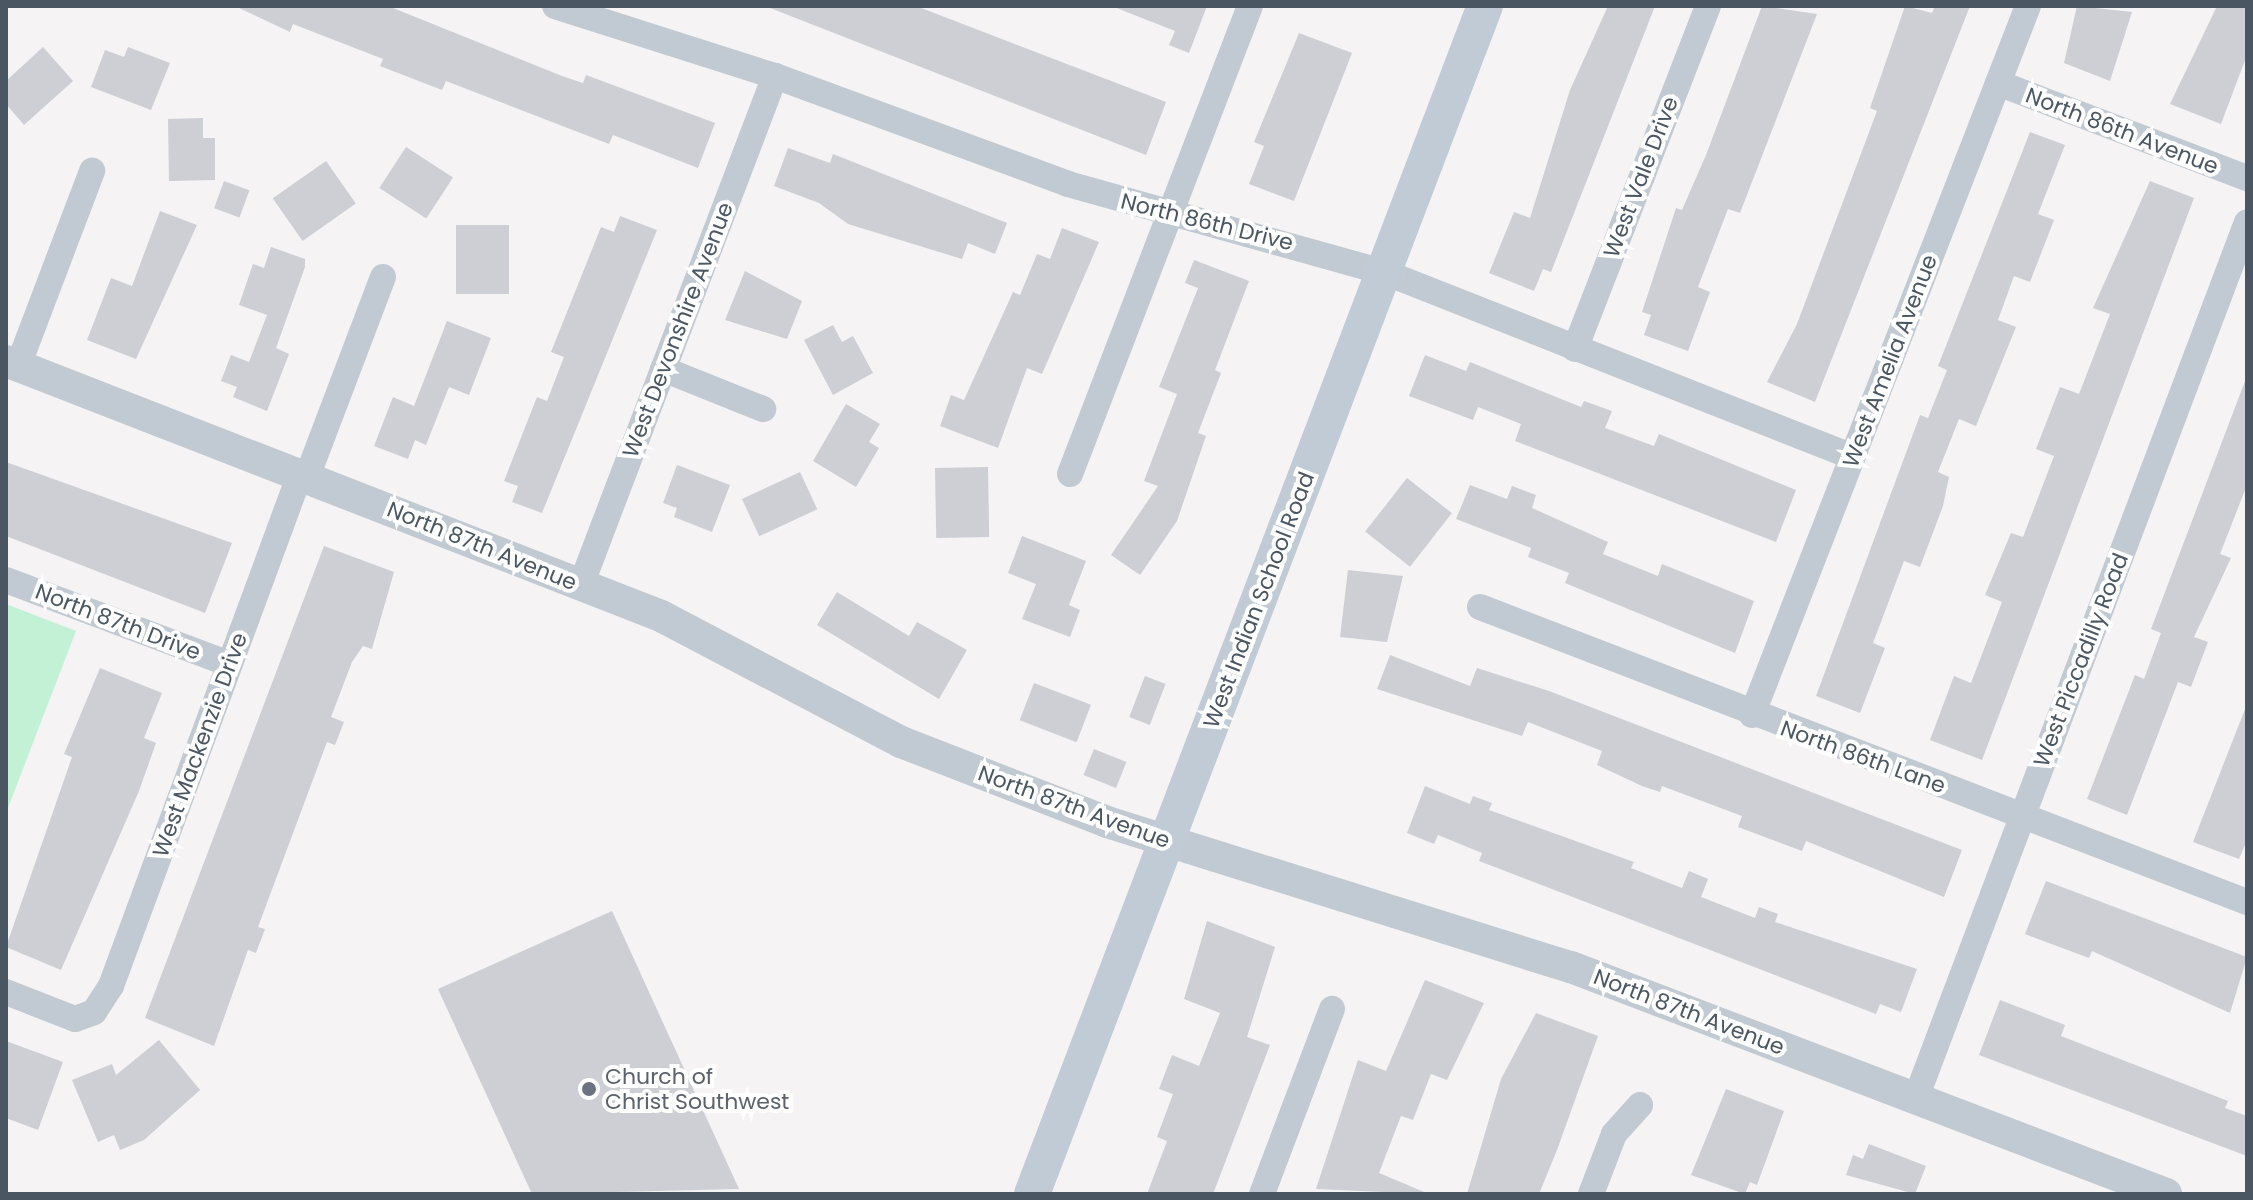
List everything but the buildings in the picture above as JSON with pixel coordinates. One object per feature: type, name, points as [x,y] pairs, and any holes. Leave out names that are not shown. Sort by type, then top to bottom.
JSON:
[{"type":"main road","name":"West Indian School Road","points":[[1032,1194],[1485,6]]},
{"type":"street","name":"North 86th Drive","points":[[555,6],[775,76],[1167,214],[1384,272],[1853,457]]},
{"type":"street","points":[[1070,474],[1167,214],[1250,6]]},
{"type":"street","name":"West Vale Drive","points":[[1575,349],[1708,6]]},
{"type":"street","name":"West Amelia Avenue","points":[[1752,715],[2028,6]]},
{"type":"street","name":"West Devonshire Avenue","points":[[581,585],[775,76]]},
{"type":"street","name":"North 86th Avenue","points":[[1998,83],[2247,178]]},
{"type":"street","points":[[12,363],[92,171]]},
{"type":"street","name":"West Piccadilly Road","points":[[1916,1098],[2247,222]]},
{"type":"street","name":"West Mackenzie Drive","points":[[6,992],[75,1019],[94,1012],[111,986],[230,664],[383,277]]},
{"type":"street","name":"North 87th Avenue","points":[[12,363],[710,637],[901,742],[1166,843],[1458,927],[2166,1194]]},
{"type":"street","points":[[663,369],[763,409]]},
{"type":"street","name":"North 87th Drive","points":[[6,580],[230,664]]},
{"type":"street","name":"North 86th Lane","points":[[1480,607],[1752,715],[2247,902]]},
{"type":"street","points":[[1262,1194],[1332,1009]]},
{"type":"street","points":[[1591,1194],[1614,1134],[1640,1105]]},
{"type":"green space","points":[[6,604],[76,631],[6,813]]},
{"type":"place","name":"Church of Christ Southwest","points":[[589,1089]]}]
